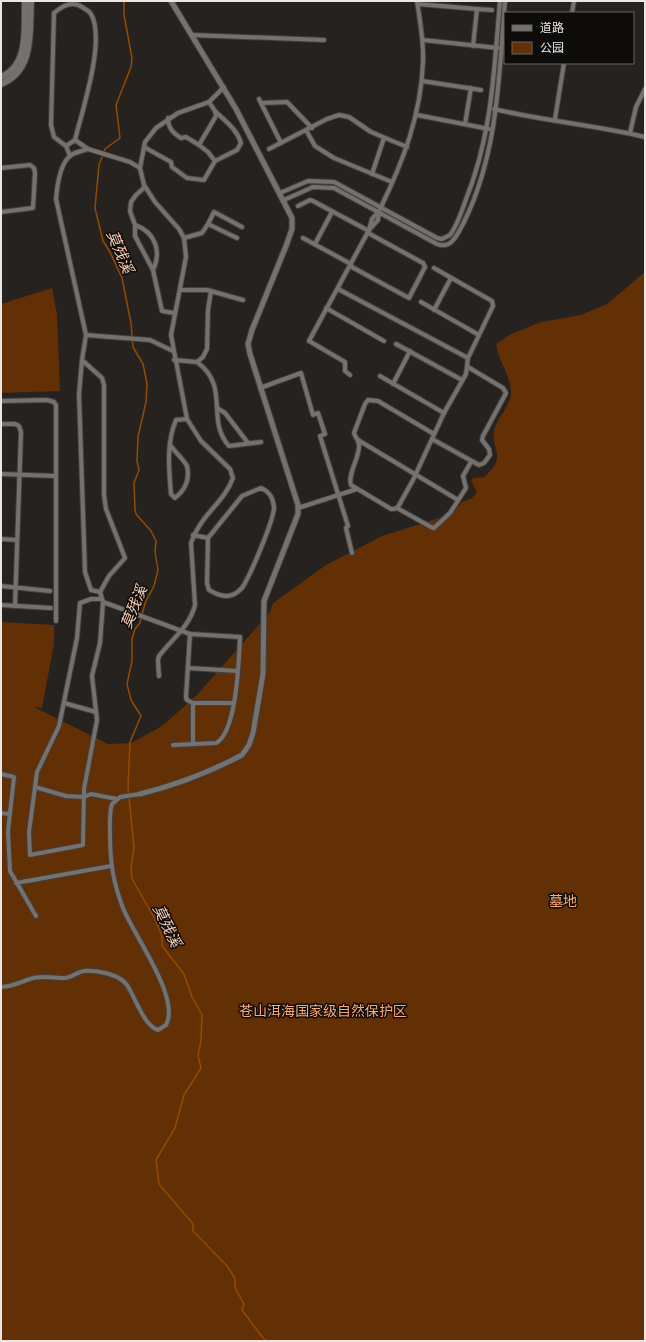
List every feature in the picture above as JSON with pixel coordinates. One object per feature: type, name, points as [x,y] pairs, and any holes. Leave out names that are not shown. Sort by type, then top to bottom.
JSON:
[{"type":"main road","points":[[1,77],[13,70],[21,56],[25,1]]},
{"type":"main road","points":[[1,84],[17,74],[27,57],[31,1]]},
{"type":"street","points":[[35,787],[66,796],[84,797],[91,794],[118,798],[163,788],[200,775],[242,755],[247,749],[255,724],[263,674],[264,601],[297,520],[298,508],[260,388],[248,344],[250,334],[292,228],[292,218],[224,87],[171,1]]},
{"type":"street","points":[[280,193],[305,182],[322,180],[334,182],[437,238],[447,238],[456,224],[474,181],[487,129],[491,108],[500,1]]},
{"type":"street","points":[[504,12],[505,1]]},
{"type":"street","points":[[572,12],[574,1]]},
{"type":"street","points":[[350,375],[345,371],[345,362],[309,341],[369,232],[372,219],[381,207],[407,147],[417,115],[422,82],[423,40],[417,3],[492,10]]},
{"type":"street","points":[[66,146],[75,140],[90,82],[96,44],[94,24],[90,13],[80,5],[70,4],[61,7],[54,13],[50,104],[51,125],[54,137],[66,146],[70,156]]},
{"type":"street","points":[[473,46],[477,9]]},
{"type":"street","points":[[284,200],[307,188],[318,186],[334,188],[437,244],[443,245],[451,242],[457,236],[470,210],[479,184],[493,130],[497,109],[504,17]]},
{"type":"street","points":[[192,35],[324,40]]},
{"type":"street","points":[[423,40],[502,48]]},
{"type":"street","points":[[555,119],[564,64]]},
{"type":"street","points":[[422,82],[481,90]]},
{"type":"street","points":[[159,676],[159,656],[191,616],[195,605],[191,543],[200,522],[228,489],[233,478],[230,469],[202,441],[187,419],[174,360],[171,335],[174,313],[181,290],[186,257],[184,238],[179,229],[155,202],[145,187],[140,168],[144,148],[149,135],[156,128],[168,118],[178,113],[209,102],[224,87]]},
{"type":"street","points":[[465,124],[471,88]]},
{"type":"street","points":[[630,133],[636,107],[645,89]]},
{"type":"street","points":[[281,143],[260,101],[287,102],[312,128]]},
{"type":"street","points":[[144,148],[172,162],[172,168],[187,178],[204,180],[215,161],[236,150],[241,143],[239,137],[227,121],[215,111],[209,102]]},
{"type":"street","points":[[491,108],[645,137]]},
{"type":"street","points":[[199,145],[216,116],[215,111]]},
{"type":"street","points":[[417,115],[493,130]]},
{"type":"street","points":[[270,149],[334,117],[347,116],[357,121],[371,132],[407,147]]},
{"type":"street","points":[[168,118],[168,126],[174,134],[181,138],[186,137],[199,145],[208,152],[215,161]]},
{"type":"street","points":[[306,130],[315,146],[319,149],[334,158],[392,182]]},
{"type":"street","points":[[372,174],[384,138]]},
{"type":"street","points":[[75,140],[88,148],[140,168]]},
{"type":"street","points":[[88,148],[70,156],[61,171],[56,199],[86,335],[79,394],[85,572],[91,590],[91,599]]},
{"type":"street","points":[[1,168],[30,165],[34,168],[35,173],[33,208],[1,212]]},
{"type":"street","points":[[305,182],[307,188]]},
{"type":"street","points":[[145,187],[131,202],[130,211],[135,225],[137,240],[153,270],[162,312],[174,313]]},
{"type":"street","points":[[298,206],[310,200],[369,232],[423,264],[425,267],[409,298],[303,238]]},
{"type":"street","points":[[184,238],[202,233],[214,212],[242,227]]},
{"type":"street","points":[[315,244],[332,212]]},
{"type":"street","points":[[208,224],[237,238]]},
{"type":"street","points":[[135,225],[148,231],[156,246],[156,263],[153,270]]},
{"type":"street","points":[[397,508],[416,474],[444,413],[462,380],[468,367],[468,358],[493,306],[492,302],[434,268]]},
{"type":"street","points":[[434,310],[451,278]]},
{"type":"street","points":[[338,289],[468,358]]},
{"type":"street","points":[[181,290],[211,291],[243,300]]},
{"type":"street","points":[[197,362],[203,357],[207,349],[208,310],[211,291]]},
{"type":"street","points":[[420,302],[479,335]]},
{"type":"street","points":[[326,308],[384,341]]},
{"type":"street","points":[[86,335],[150,340],[173,351]]},
{"type":"street","points":[[396,344],[462,380]]},
{"type":"street","points":[[393,384],[410,351]]},
{"type":"street","points":[[82,360],[102,378],[104,385],[104,495],[106,509],[125,558],[106,579],[100,592],[102,601],[100,643],[92,676],[96,712],[96,730],[84,797],[83,845],[30,855],[29,832],[37,772],[59,726],[77,638],[80,603],[91,599],[102,601],[190,634],[240,636],[238,671],[231,720],[220,740],[216,742],[173,745]]},
{"type":"street","points":[[174,360],[197,362],[207,370],[216,390],[217,417],[222,438],[229,446],[261,442]]},
{"type":"street","points":[[468,367],[503,388],[506,393],[483,436],[482,440],[489,450],[490,455],[481,465],[472,462],[378,401],[371,399],[364,404],[354,433],[358,440],[359,446],[349,480],[352,486],[357,489],[391,508],[397,508],[433,528],[446,517],[458,500],[466,486],[463,476],[472,462]]},
{"type":"street","points":[[260,388],[301,373],[313,415],[318,413],[325,434],[320,436],[348,526],[346,528],[352,553]]},
{"type":"street","points":[[380,376],[444,413]]},
{"type":"street","points":[[1,401],[47,400],[55,403],[56,621]]},
{"type":"street","points":[[217,408],[225,413],[248,443]]},
{"type":"street","points":[[171,446],[186,465],[188,479],[183,492],[175,498],[171,494],[169,461],[172,429],[176,420],[187,419]]},
{"type":"street","points":[[1,424],[15,424],[19,426],[21,432],[15,606]]},
{"type":"street","points":[[358,440],[458,500]]},
{"type":"street","points":[[1,474],[56,476]]},
{"type":"street","points":[[261,488],[266,490],[272,498],[274,508],[247,578],[241,590],[232,595],[218,595],[209,590],[207,583],[208,538],[242,496],[261,488]]},
{"type":"street","points":[[298,508],[357,489]]},
{"type":"street","points":[[194,535],[208,538]]},
{"type":"street","points":[[1,538],[17,540]]},
{"type":"street","points":[[1,586],[50,591]]},
{"type":"street","points":[[91,590],[100,592]]},
{"type":"street","points":[[1,605],[51,608]]},
{"type":"street","points":[[190,634],[187,700],[193,703],[233,704]]},
{"type":"street","points":[[188,668],[238,671]]},
{"type":"street","points":[[64,703],[96,712]]},
{"type":"street","points":[[193,703],[194,744]]},
{"type":"street","points":[[1,774],[14,777],[9,814],[8,855],[10,871],[36,916]]},
{"type":"street","points":[[1,987],[15,986],[31,978],[66,978],[84,971],[114,976],[126,985],[147,1020],[154,1028],[158,1030],[164,1027],[169,1014],[167,1002],[152,961],[123,909],[111,866],[111,811],[112,804],[118,798]]},
{"type":"street","points":[[1,813],[9,814]]},
{"type":"street","points":[[16,883],[111,866]]},
{"type":"green space","name":"苍山洱海国家级自然保护区","points":[[645,272],[645,1341],[1,1341],[1,622],[54,625],[54,644],[42,708],[34,707],[108,744],[131,743],[162,726],[197,695],[270,612],[273,603],[326,565],[382,536],[452,514],[462,502],[472,498],[477,492],[471,481],[473,478],[484,477],[496,463],[497,452],[494,441],[495,427],[511,396],[510,385],[496,344],[511,334],[541,322],[581,315],[607,304]]},
{"type":"green space","points":[[52,288],[57,314],[60,391],[1,393],[1,304]]},
{"type":"waterway","name":"莫残溪","points":[[124,1],[124,15],[132,58],[131,67],[116,105],[120,138],[105,149],[99,165],[95,208],[103,241],[110,252],[122,278],[131,323],[133,347],[143,364],[147,384],[146,402],[138,437],[137,461],[139,470],[134,483],[135,509],[136,514],[151,531],[156,541],[155,552],[158,570],[154,586],[145,603],[140,623],[135,629],[132,639],[132,661],[127,684],[131,700],[141,716],[130,742],[128,787],[134,848],[131,868],[132,879],[155,919],[162,936],[162,946],[184,974],[192,997],[202,1015],[201,1040],[198,1056],[201,1068],[184,1095],[175,1128],[156,1160],[159,1184],[193,1224],[193,1231],[228,1267],[235,1279],[235,1288],[244,1304],[242,1310],[263,1338],[267,1341]]},
{"type":"park label","name":"墓地","points":[[563,901]]}]
